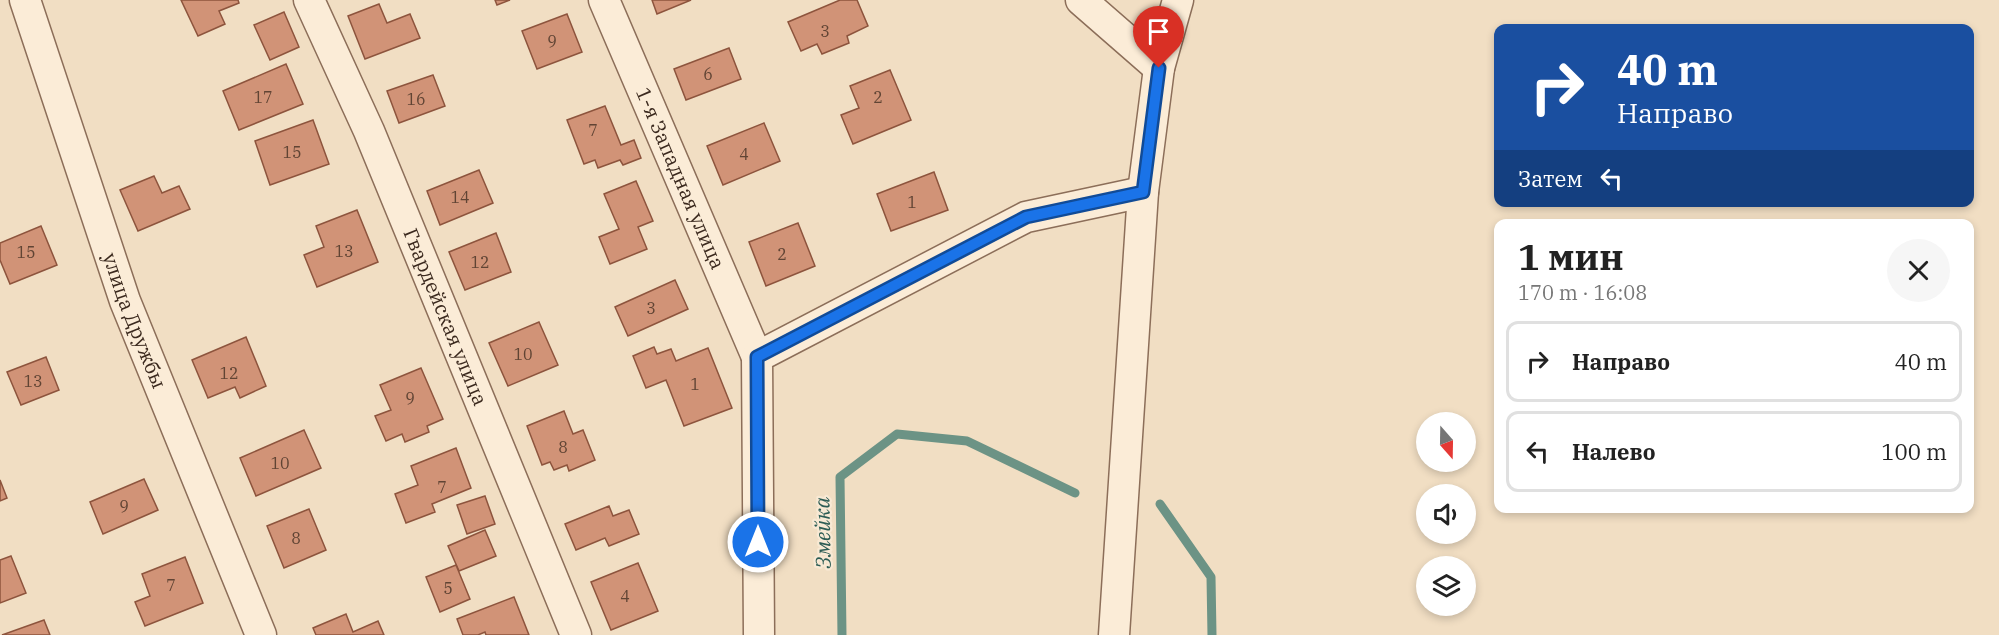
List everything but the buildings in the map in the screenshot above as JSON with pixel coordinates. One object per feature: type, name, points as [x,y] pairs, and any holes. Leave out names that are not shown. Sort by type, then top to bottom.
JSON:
[{"type":"street","name":"улица Дружбы","points":[[25,0],[126,301],[261,635]]},
{"type":"street","name":"Гвардейская улица","points":[[309,0],[369,131],[576,635]]},
{"type":"street","name":"1-я Западная улица","points":[[604,0],[757,357]]},
{"type":"street","points":[[1081,0],[1159,68]]},
{"type":"street","points":[[1114,635],[1143,192],[1159,68],[1178,0]]},
{"type":"street","points":[[759,635],[757,357],[1026,217],[1143,192]]},
{"type":"waterway","name":"Змейка","points":[[842,635],[840,477],[897,434],[967,441],[1075,493]]},
{"type":"waterway","name":"Змейка","points":[[1160,504],[1211,577],[1212,635]]},
{"type":"route","points":[[758,542],[757,357],[1026,217],[1143,192],[1159,68]]}]
